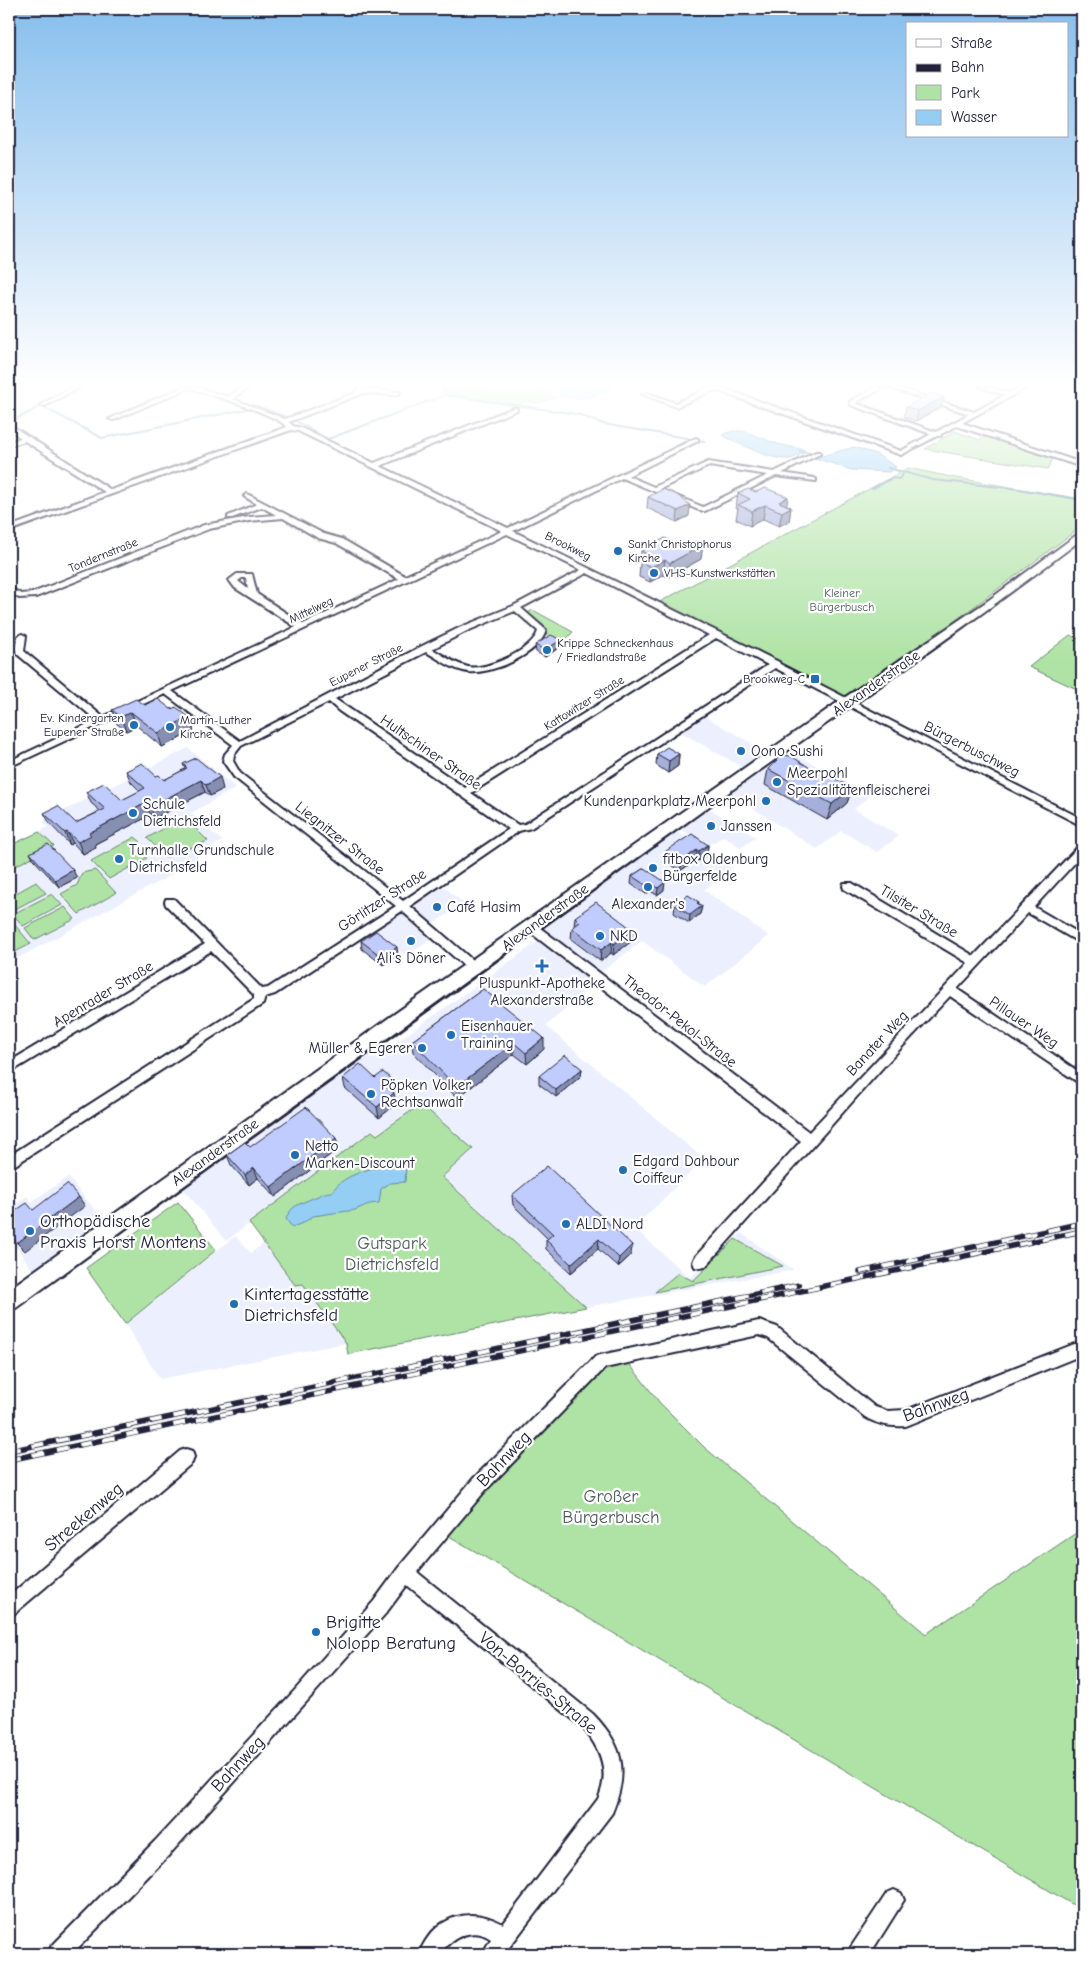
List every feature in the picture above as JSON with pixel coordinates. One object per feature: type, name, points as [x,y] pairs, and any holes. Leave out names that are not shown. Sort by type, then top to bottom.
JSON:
[{"type":"main road","name":"Alexanderstraße","points":[[9,1301],[531,926],[848,701],[990,604],[1082,535]]},
{"type":"street","points":[[88,479],[110,493]]},
{"type":"street","points":[[9,529],[150,479]]},
{"type":"street","name":"Brookweg","points":[[400,479],[848,701]]},
{"type":"street","name":"Mittelweg","points":[[9,764],[617,479]]},
{"type":"street","points":[[629,479],[703,510],[767,479]]},
{"type":"street","points":[[655,489],[677,479]]},
{"type":"street","points":[[805,479],[814,480]]},
{"type":"street","points":[[247,496],[321,536],[339,541],[404,579]]},
{"type":"street","name":"Tondernstraße","points":[[9,589],[19,596],[33,595],[263,504]]},
{"type":"street","name":"Tondernstraße","points":[[207,527],[249,518],[284,516]]},
{"type":"street","name":"Eupener Straße","points":[[238,744],[425,648],[464,629],[516,608],[587,570]]},
{"type":"street","points":[[253,594],[302,627]]},
{"type":"street","points":[[425,648],[470,670],[486,668],[516,656],[538,643],[542,630],[516,608]]},
{"type":"street","name":"Kattowitzer Straße","points":[[464,793],[716,634]]},
{"type":"street","points":[[22,636],[20,652],[102,721]]},
{"type":"street","name":"Görlitzer Straße","points":[[9,1163],[255,1003],[259,1000],[260,994],[271,991],[516,830],[528,826],[776,664]]},
{"type":"street","points":[[165,690],[238,744]]},
{"type":"street","name":"Hultschiner Straße","points":[[329,698],[516,830]]},
{"type":"street","name":"Bürgerbuschweg","points":[[848,701],[1082,823]]},
{"type":"street","name":"Liegnitzer Straße","points":[[238,744],[230,754],[228,761],[237,775],[403,906],[474,968]]},
{"type":"street","name":"Banater Weg","points":[[700,1262],[949,990],[1082,849]]},
{"type":"street","name":"Tilsiter Straße","points":[[848,886],[976,962]]},
{"type":"street","points":[[170,902],[260,994]]},
{"type":"street","points":[[1026,907],[1082,940]]},
{"type":"street","name":"Theodor-Pekol-Straße","points":[[531,926],[810,1141]]},
{"type":"street","name":"Apenrader Straße","points":[[9,1068],[212,945]]},
{"type":"street","name":"Pillauer Weg","points":[[949,990],[1082,1080]]},
{"type":"street","name":"Bahnweg","points":[[58,1954],[162,1848],[301,1696],[380,1607],[404,1573],[479,1485],[601,1361],[759,1328],[772,1332],[870,1412],[885,1419],[896,1420],[1082,1348]]},
{"type":"street","name":"Streekenweg","points":[[9,1608],[186,1457]]},
{"type":"street","name":"Von-Borries-Straße","points":[[404,1573],[587,1720],[596,1729],[611,1757],[615,1770],[611,1796],[605,1806],[492,1954]]},
{"type":"street","points":[[858,1954],[894,1900]]},
{"type":"street","points":[[429,1954],[448,1931],[466,1924],[485,1925],[495,1929],[505,1938]]},
{"type":"shaded area","points":[[699,713],[782,761],[794,753],[870,796],[854,809],[899,836],[877,852],[841,831],[817,849],[730,794],[756,775],[675,729]]},
{"type":"shaded area","points":[[188,748],[236,788],[191,813],[222,841],[171,875],[9,963],[9,846],[48,827],[43,821]]},
{"type":"shaded area","points":[[703,805],[756,837],[741,848],[724,836],[708,846],[674,825]]},
{"type":"shaded area","points":[[671,828],[732,869],[704,890],[769,936],[705,987],[642,941],[596,976],[531,927]]},
{"type":"shaded area","points":[[442,885],[464,904],[434,923],[443,932],[406,956],[374,929]]},
{"type":"shaded area","points":[[540,940],[596,982],[546,1026],[704,1159],[634,1228],[690,1278],[741,1233],[794,1270],[586,1307],[442,1176],[473,1149],[377,1135],[373,1131],[226,1241],[176,1180],[362,1047],[374,1058]]},
{"type":"shaded area","points":[[68,1177],[110,1228],[39,1280],[9,1236],[9,1209],[27,1196],[31,1202]]},
{"type":"shaded area","name":"Kintertagesstätte Dietrichsfeld","points":[[235,1236],[251,1253],[264,1243],[295,1285],[303,1284],[346,1343],[160,1379],[125,1324]]},
{"type":"green space","name":"Kleiner Bürgerbusch","points":[[888,479],[960,479],[1082,499],[1082,526],[848,701],[656,604]]},
{"type":"green space","points":[[533,610],[573,632],[563,642],[547,636],[543,625],[527,613]]},
{"type":"green space","points":[[1070,635],[1082,640],[1082,689],[1079,690],[1029,667]]},
{"type":"green space","points":[[184,817],[208,841],[166,857],[147,838]]},
{"type":"green space","points":[[39,832],[54,846],[9,869],[9,846]]},
{"type":"green space","name":"Turnhalle Grundschule Dietrichsfeld","points":[[135,837],[141,842],[135,846],[147,858],[109,879],[91,861]]},
{"type":"green space","points":[[95,870],[116,893],[79,914],[61,894],[77,885],[82,873]]},
{"type":"green space","points":[[36,882],[46,893],[13,910],[9,905],[9,897]]},
{"type":"green space","points":[[52,894],[62,905],[23,926],[13,914]]},
{"type":"green space","points":[[65,907],[75,919],[34,940],[25,928]]},
{"type":"green space","points":[[9,918],[31,944],[9,955]]},
{"type":"green space","name":"Gutspark Dietrichsfeld","points":[[421,1104],[473,1149],[442,1177],[586,1307],[348,1354],[346,1343],[303,1284],[295,1285],[249,1223],[372,1131],[377,1135]]},
{"type":"green space","points":[[178,1202],[216,1250],[125,1324],[86,1268]]},
{"type":"green space","points":[[735,1239],[783,1266],[655,1292],[678,1273],[693,1281]]},
{"type":"green space","name":"Großer Bürgerbusch","points":[[623,1356],[660,1403],[704,1447],[926,1634],[1082,1529],[1082,1910],[439,1530],[601,1361]]},
{"type":"water","points":[[385,1165],[406,1168],[405,1182],[390,1183],[381,1189],[379,1203],[369,1204],[355,1210],[313,1216],[303,1223],[292,1227],[286,1219],[290,1211],[296,1206],[324,1193],[332,1192],[336,1186],[348,1177]]},
{"type":"building","points":[[765,488],[788,497],[779,502],[791,507],[782,512],[765,505],[752,511],[738,505],[750,499],[738,493],[748,489],[756,492]]},
{"type":"building","points":[[663,489],[677,495],[690,505],[678,511],[648,497]]},
{"type":"building","points":[[665,538],[683,547],[694,541],[703,545],[670,563],[665,560],[651,567],[640,562],[651,556],[641,551]]},
{"type":"building","points":[[551,635],[561,640],[545,650],[535,645]]},
{"type":"building","points":[[136,699],[145,705],[158,699],[171,709],[176,707],[189,717],[158,733],[131,712],[121,717],[112,710]]},
{"type":"building","points":[[667,747],[679,754],[669,761],[657,754]]},
{"type":"building","points":[[783,755],[791,756],[815,771],[818,769],[852,788],[832,804],[768,769],[777,761],[775,760]]},
{"type":"building","points":[[196,758],[220,777],[206,785],[201,780],[150,807],[146,803],[89,833],[91,835],[78,842],[67,832],[65,833],[44,813],[58,806],[76,823],[105,809],[86,792],[104,783],[122,800],[145,788],[126,771],[142,763],[156,776],[159,775],[164,780],[187,768],[183,764]]},
{"type":"building","points":[[692,834],[708,845],[699,851],[697,850],[682,861],[666,851]]},
{"type":"building","points":[[48,844],[73,870],[55,880],[30,853]]},
{"type":"building","points":[[644,868],[665,882],[658,888],[651,883],[647,886],[632,876]]},
{"type":"building","points":[[688,895],[702,906],[690,915],[675,905]]},
{"type":"building","points":[[596,902],[633,930],[614,944],[612,942],[601,950],[572,928],[580,922],[575,917]]},
{"type":"building","points":[[376,931],[397,947],[382,957],[361,941]]},
{"type":"building","points":[[483,989],[544,1038],[526,1053],[514,1043],[456,1087],[412,1041]]},
{"type":"building","points":[[565,1055],[582,1069],[556,1090],[539,1076]]},
{"type":"building","points":[[360,1064],[375,1078],[383,1072],[392,1080],[385,1086],[394,1093],[377,1107],[343,1078]]},
{"type":"building","name":"Netto Marken-Discount","points":[[306,1107],[336,1138],[271,1187],[254,1168],[245,1175],[227,1155],[245,1142],[250,1147]]},
{"type":"building","name":"ALDI Nord","points":[[547,1166],[632,1245],[619,1258],[599,1239],[571,1264],[546,1240],[553,1234],[512,1195]]},
{"type":"building","points":[[67,1184],[79,1197],[17,1243],[9,1231],[9,1215],[27,1203],[33,1210]]},
{"type":"waterway","points":[[872,489],[891,479]]},
{"type":"waterway","points":[[928,479],[1019,489],[1082,500]]},
{"type":"railway","points":[[860,1272],[1082,1223]]},
{"type":"railway","points":[[9,1460],[1082,1231]]},
{"type":"railway","points":[[9,1451],[799,1285]]},
{"type":"place","name":"Sankt Christophorus Kirche","points":[[618,551]]},
{"type":"place","name":"VHS-Kunstwerkstätten","points":[[654,573]]},
{"type":"place","name":"Krippe Schneckenhaus / Friedlandstraße","points":[[547,650]]},
{"type":"place","name":"Brookweg-C","points":[[815,679]]},
{"type":"place","name":"Ev. Kindergarten Eupener Straße","points":[[134,725]]},
{"type":"place","name":"Martin-Luther Kirche","points":[[170,727]]},
{"type":"place","name":"Oono Sushi","points":[[741,751]]},
{"type":"place","name":"Meerpohl Spezialitätenfleischerei","points":[[777,782]]},
{"type":"place","name":"Kundenparkplatz Meerpohl","points":[[766,801]]},
{"type":"place","name":"Schule Dietrichsfeld","points":[[133,813]]},
{"type":"place","name":"Janssen","points":[[711,826]]},
{"type":"place","name":"Turnhalle Grundschule Dietrichsfeld","points":[[119,859]]},
{"type":"place","name":"fitbox Oldenburg Bürgerfelde","points":[[653,868]]},
{"type":"place","name":"Alexander's","points":[[648,887]]},
{"type":"place","name":"Café Hasim","points":[[437,907]]},
{"type":"place","name":"NKD","points":[[600,936]]},
{"type":"place","name":"Ali's Döner","points":[[411,941]]},
{"type":"place","name":"Pluspunkt-Apotheke Alexanderstraße","points":[[542,966]]},
{"type":"place","name":"Eisenhauer Training","points":[[451,1035]]},
{"type":"place","name":"Müller & Egerer","points":[[422,1048]]},
{"type":"place","name":"Pöpken Volker Rechtsanwalt","points":[[371,1094]]},
{"type":"place","name":"Netto Marken-Discount","points":[[295,1155]]},
{"type":"place","name":"Edgard Dahbour Coiffeur","points":[[623,1170]]},
{"type":"place","name":"ALDI Nord","points":[[566,1224]]},
{"type":"place","name":"Orthopädische Praxis Horst Montens","points":[[30,1231]]},
{"type":"place","name":"Kintertagesstätte Dietrichsfeld","points":[[234,1304]]},
{"type":"place","name":"Brigitte Nolopp Beratung","points":[[316,1632]]}]
